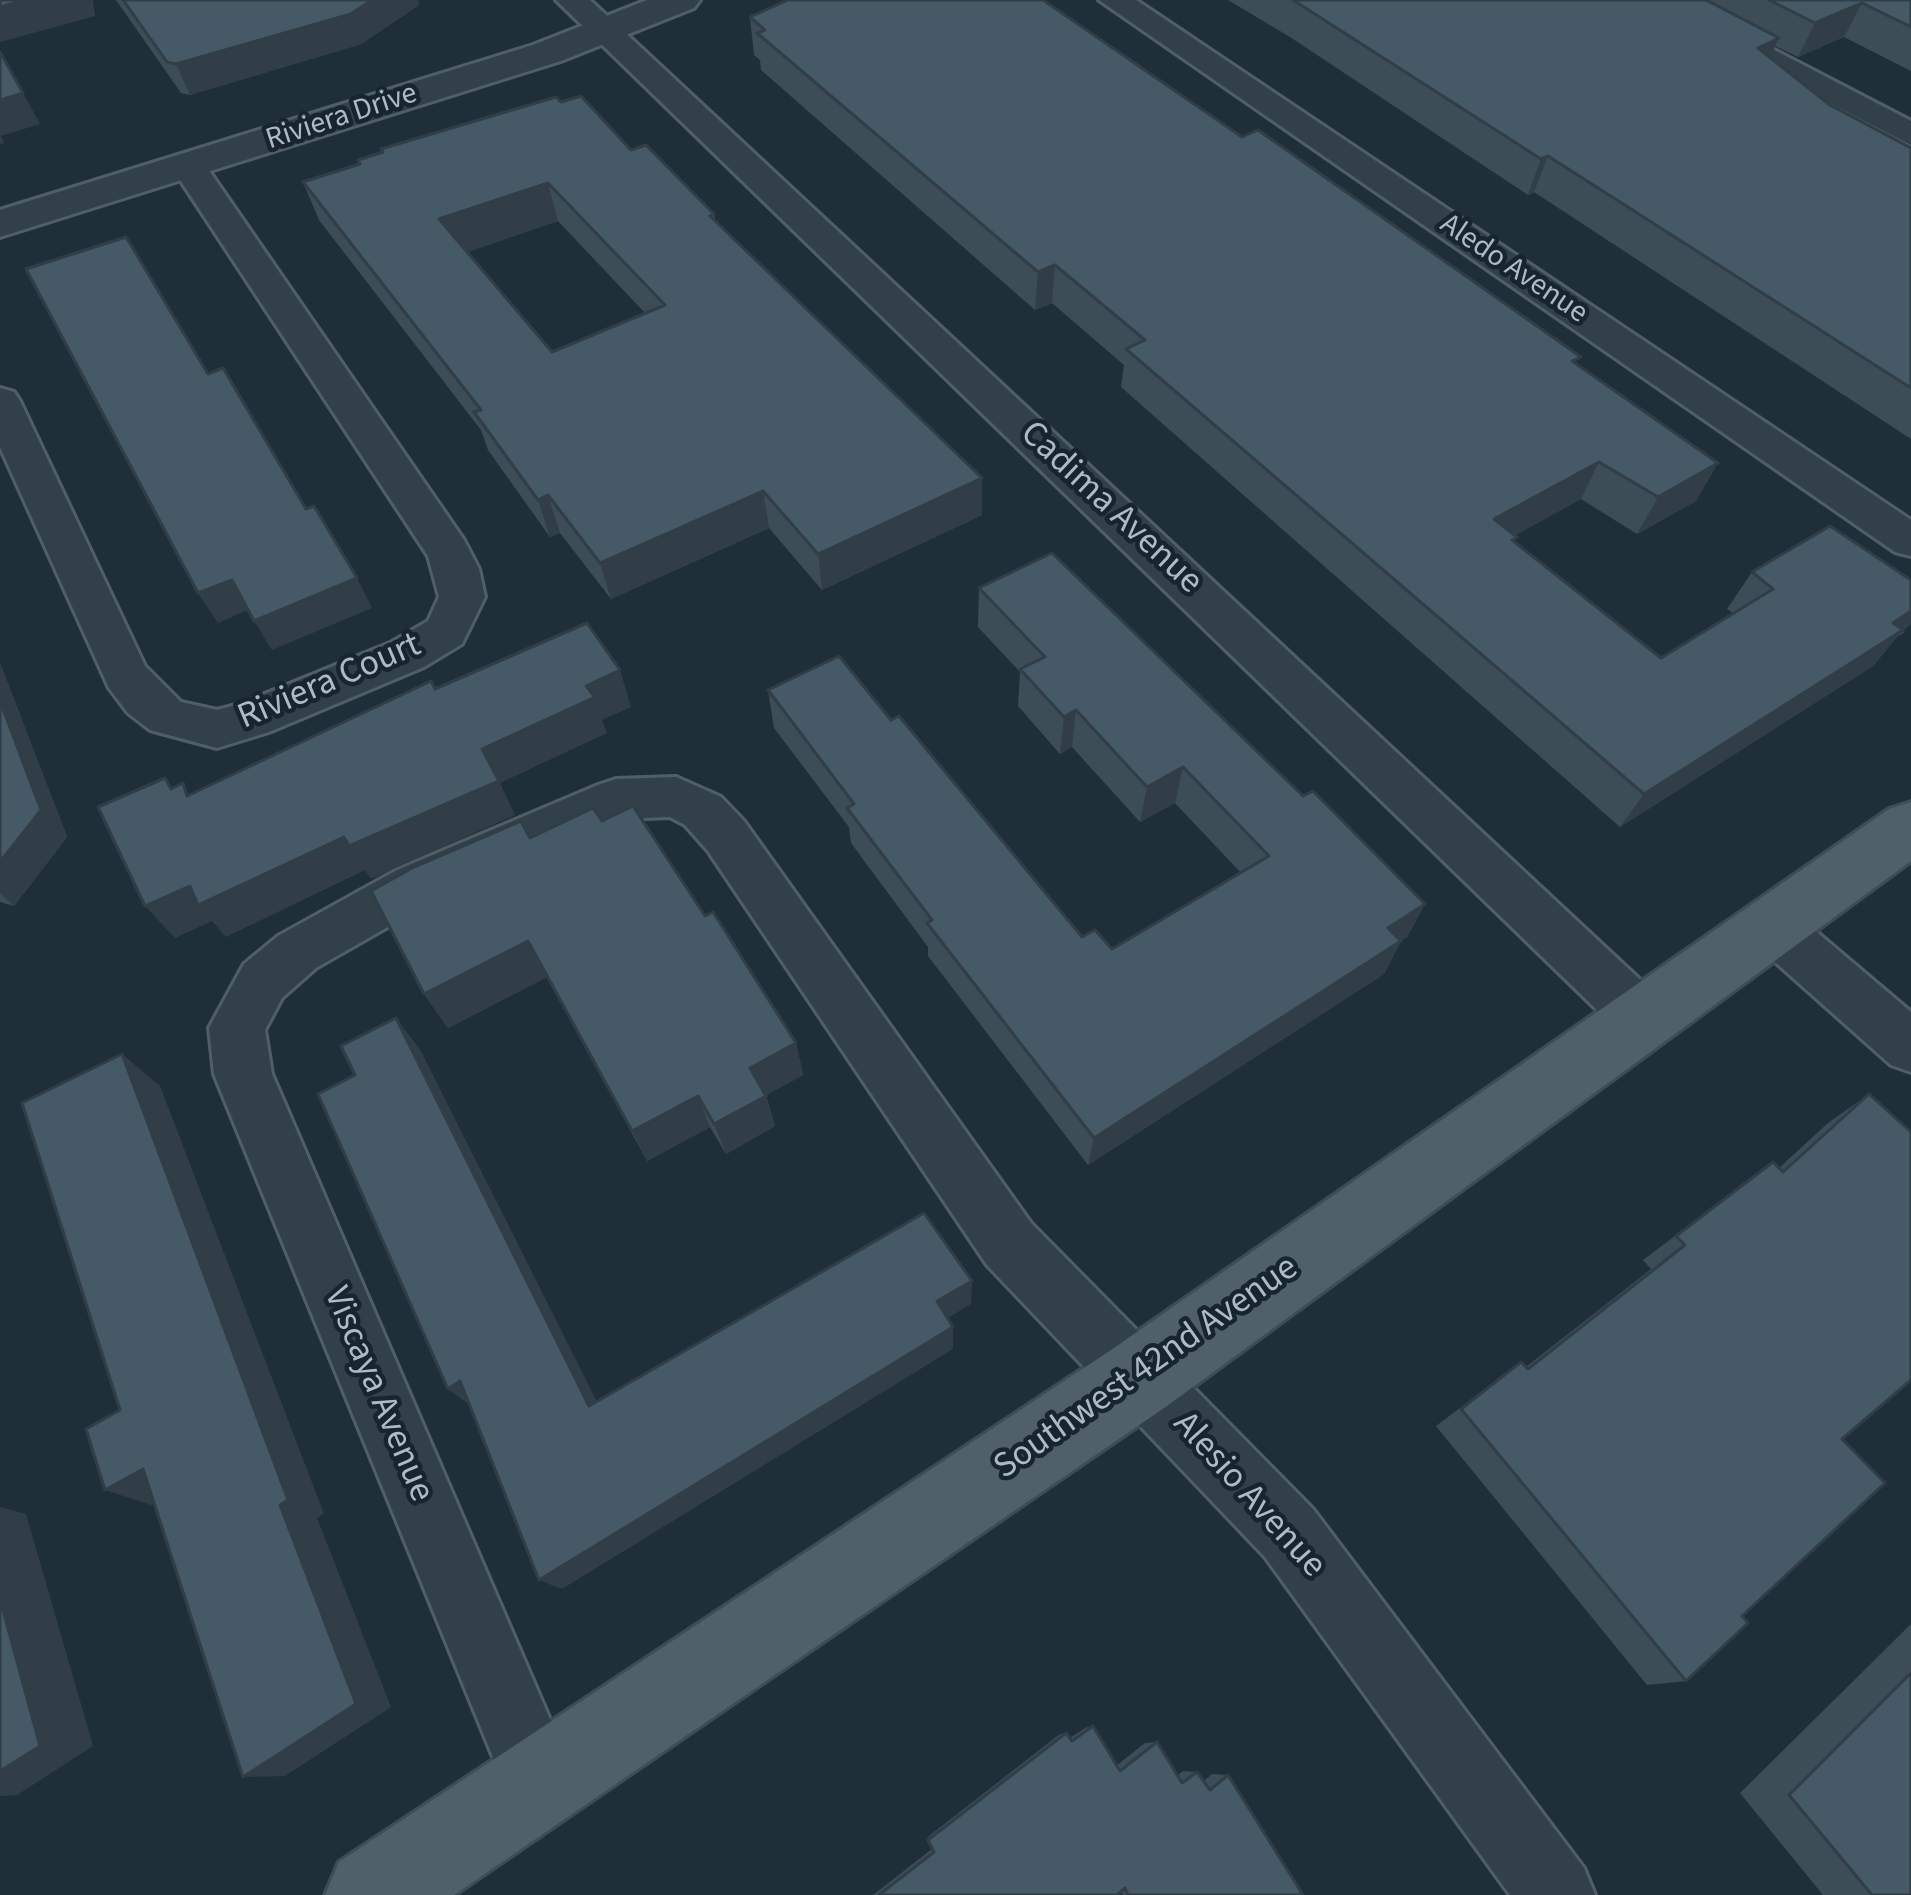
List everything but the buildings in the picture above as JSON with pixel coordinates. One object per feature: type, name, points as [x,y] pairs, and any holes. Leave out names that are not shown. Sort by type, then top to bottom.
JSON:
[{"type":"main road","name":"Southwest 42nd Avenue","points":[[372,1895],[1139,1378],[1911,827]]},
{"type":"street","name":"Cadima Avenue","points":[[572,0],[1645,1020]]},
{"type":"street","name":"Riviera Drive","points":[[0,224],[547,53],[680,0]]},
{"type":"street","name":"Aledo Avenue","points":[[1115,0],[1911,541]]},
{"type":"street","points":[[1654,0],[1911,135]]},
{"type":"street","name":"Riviera Court","points":[[0,401],[126,674],[145,700],[167,717],[217,729],[252,719],[406,655],[446,632],[462,597],[448,550],[189,166]]},
{"type":"street","name":"Viscaya Avenue","points":[[538,1780],[243,1074],[237,1028],[263,981],[297,952],[416,885],[571,815],[616,799],[647,796]]},
{"type":"street","name":"Alesio Avenue","points":[[647,796],[676,797],[704,811],[726,836],[1009,1244],[1289,1533],[1557,1895]]},
{"type":"street","points":[[1774,928],[1911,1047]]}]
